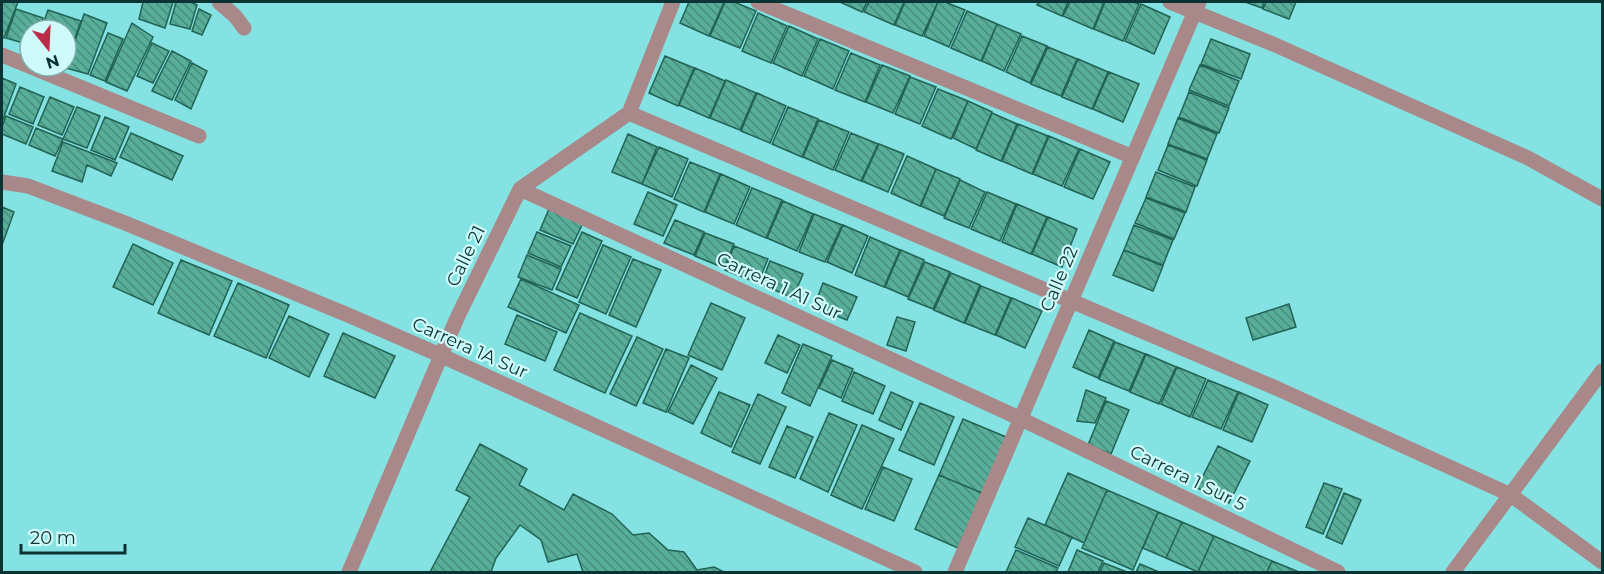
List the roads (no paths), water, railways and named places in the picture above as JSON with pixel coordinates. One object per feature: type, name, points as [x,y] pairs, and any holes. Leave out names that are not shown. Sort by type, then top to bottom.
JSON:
[{"type":"street","points":[[219,2],[236,16],[244,28]]},
{"type":"street","points":[[673,2],[628,113],[1276,388],[1511,495],[1602,562]]},
{"type":"street","points":[[758,2],[1133,157]]},
{"type":"street","points":[[1170,2],[1197,7],[1273,44],[1528,158],[1602,199]]},
{"type":"street","name":"Calle 22","points":[[955,573],[1197,7]]},
{"type":"street","points":[[2,55],[199,136]]},
{"type":"street","name":"Calle 21","points":[[350,573],[441,355],[474,281],[520,189],[628,113]]},
{"type":"street","name":"Carrera 1A Sur","points":[[2,182],[28,186],[125,223],[441,355],[915,573]]},
{"type":"street","name":"Carrera 1 A1 Sur","points":[[520,189],[1021,419]]},
{"type":"street","points":[[1454,573],[1602,371]]},
{"type":"street","name":"Carrera 1 Sur 5","points":[[1021,419],[1338,573]]}]
